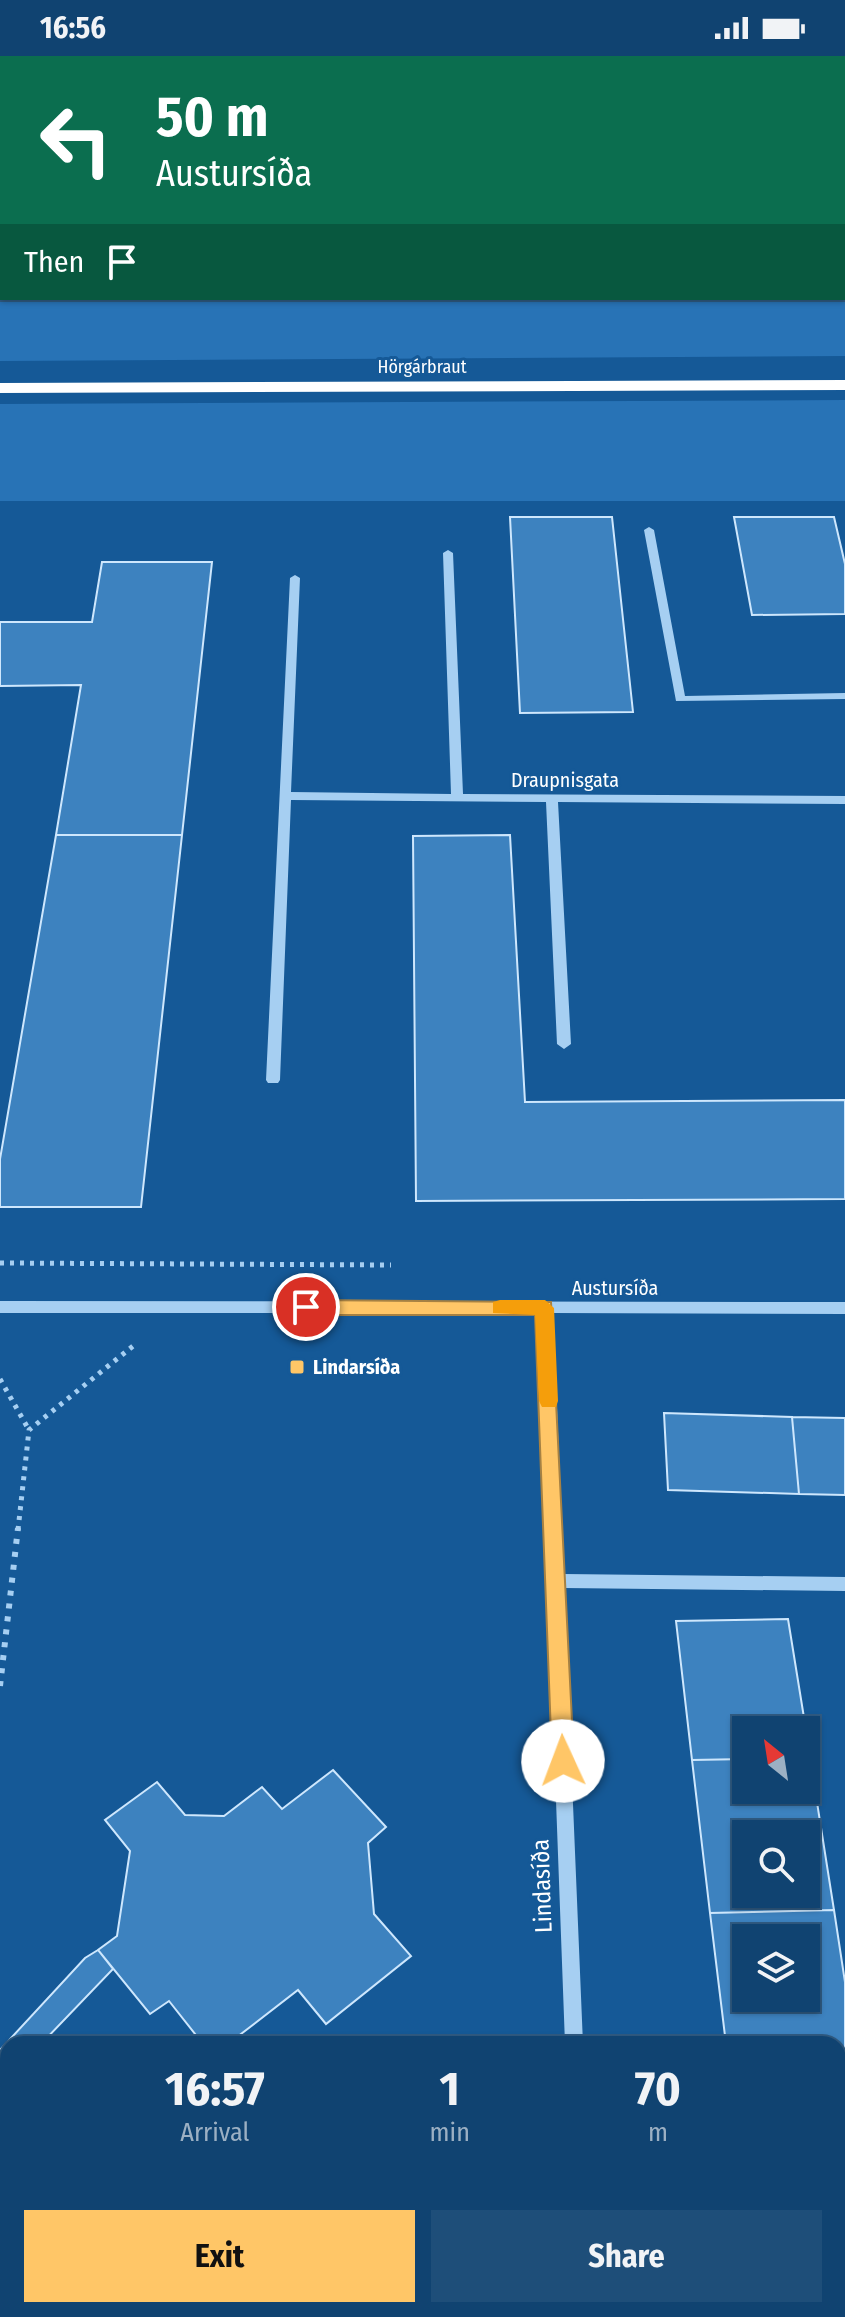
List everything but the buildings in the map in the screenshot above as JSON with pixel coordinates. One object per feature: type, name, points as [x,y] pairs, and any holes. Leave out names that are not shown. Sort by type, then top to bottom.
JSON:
[{"type":"highway","name":"Hörgárbraut","points":[[0,388],[845,385]]},
{"type":"street","points":[[649,530],[680,699],[845,696]]},
{"type":"street","points":[[448,553],[457,798]]},
{"type":"street","points":[[273,1080],[295,578]]},
{"type":"street","name":"Draupnisgata","points":[[285,796],[845,800]]},
{"type":"street","points":[[552,798],[564,1044]]},
{"type":"street","name":"Austursíða","points":[[0,1307],[845,1308]]},
{"type":"street","name":"Lindasíða","points":[[545,1308],[574,2036]]},
{"type":"street","points":[[556,1581],[845,1584]]},
{"type":"path","points":[[0,1263],[405,1265]]},
{"type":"path","points":[[29,1430],[181,1307]]},
{"type":"path","points":[[0,1379],[29,1430],[0,1686]]},
{"type":"shaded area","points":[[0,300],[845,300],[845,356],[0,361]]},
{"type":"shaded area","points":[[845,400],[845,501],[0,501],[0,404]]},
{"type":"slow traffic","points":[[500,1308],[545,1308],[549,1401]]},
{"type":"place","name":"Lindarsíða","points":[[297,1367]]},
{"type":"route","points":[[306,1307],[545,1308],[563,1761]]}]
